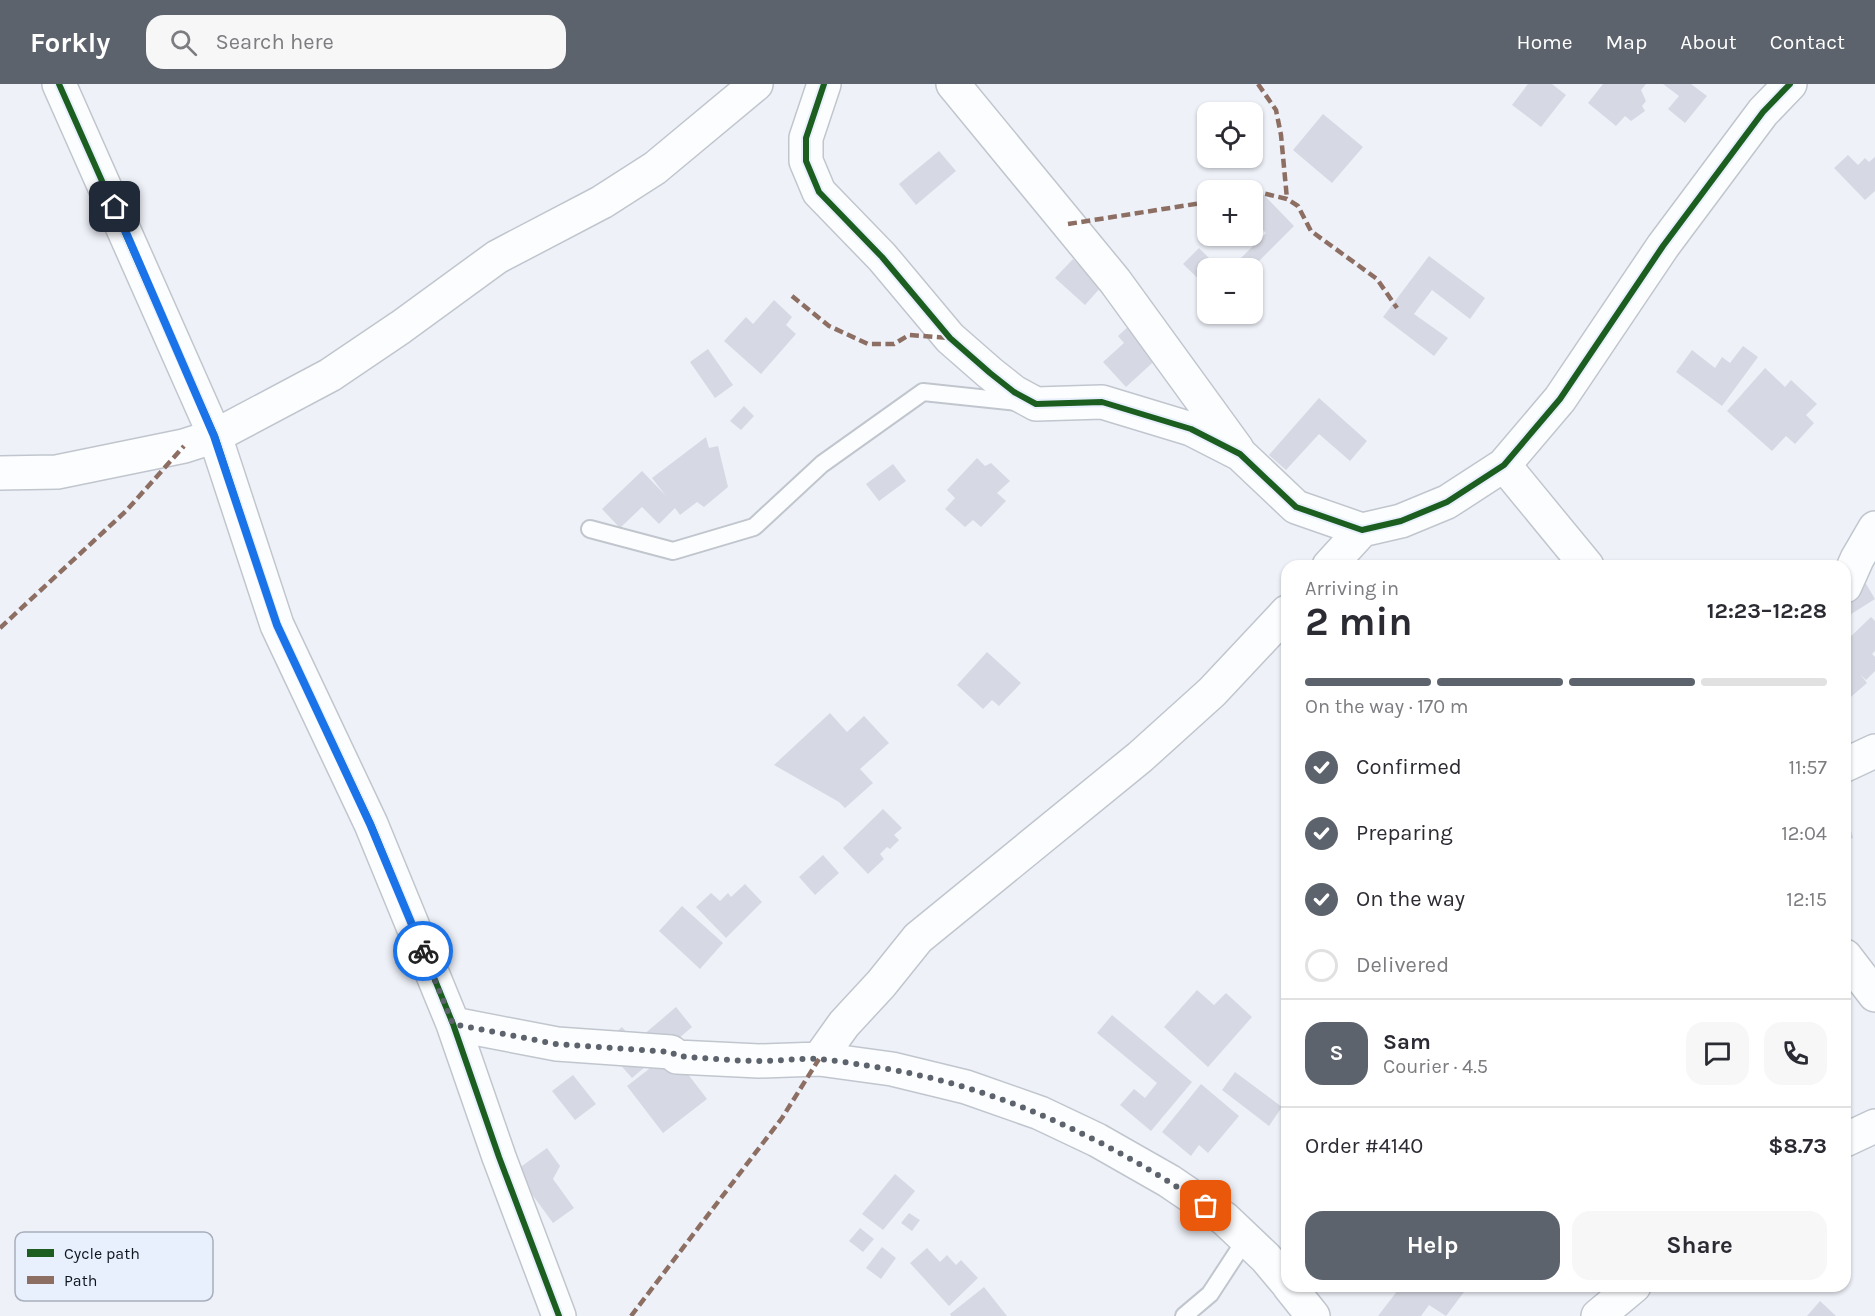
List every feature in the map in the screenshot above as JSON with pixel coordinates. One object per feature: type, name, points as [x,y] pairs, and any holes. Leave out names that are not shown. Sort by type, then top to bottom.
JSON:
[{"type":"street","points":[[59,84],[214,436],[277,625],[370,824],[453,1024],[499,1157],[559,1316]]},
{"type":"street","points":[[0,473],[57,472],[184,446],[214,436],[330,375],[497,258],[602,202],[655,168],[756,84]]},
{"type":"street","points":[[824,84],[806,138],[806,161],[819,192],[882,257],[950,338],[1014,392],[1036,404],[1102,402],[1191,429],[1240,454]]},
{"type":"street","points":[[953,84],[1115,281],[1240,454],[1296,507],[1362,530],[1401,521],[1448,502],[1504,465],[1560,399],[1663,246],[1763,112],[1790,84]]},
{"type":"street","points":[[1504,465],[1582,560]]},
{"type":"street","points":[[1851,572],[1875,528]]},
{"type":"street","points":[[1334,560],[1362,530]]},
{"type":"street","points":[[819,1059],[844,1024],[881,984],[918,938],[1140,757],[1212,692],[1281,618]]},
{"type":"street","points":[[1851,762],[1875,751]]},
{"type":"street","points":[[1851,964],[1875,995]]},
{"type":"street","points":[[453,1024],[556,1044],[671,1052],[677,1056],[759,1061],[819,1059],[892,1069],[966,1087],[1040,1113],[1097,1140],[1169,1181],[1225,1219],[1281,1276]]},
{"type":"street","points":[[1851,1137],[1875,1126]]},
{"type":"street","points":[[1294,1292],[1313,1316]]},
{"type":"street","points":[[1598,1316],[1627,1292]]},
{"type":"lane","points":[[590,529],[673,551],[754,527],[822,464],[923,392],[1036,404]]},
{"type":"lane","points":[[1184,1316],[1210,1294],[1246,1239]]},
{"type":"building","points":[[1528,84],[1552,84],[1566,95],[1541,127],[1512,105]]},
{"type":"building","points":[[1603,84],[1646,84],[1641,90],[1646,101],[1642,106],[1645,111],[1631,121],[1625,116],[1616,126],[1588,103]]},
{"type":"building","points":[[1663,84],[1691,84],[1707,96],[1685,123],[1668,109],[1679,96]]},
{"type":"building","points":[[1323,114],[1363,147],[1332,183],[1293,150]]},
{"type":"building","points":[[939,151],[956,171],[916,205],[899,184]]},
{"type":"building","points":[[1848,155],[1858,165],[1865,158],[1869,162],[1875,157],[1875,191],[1865,200],[1834,168]]},
{"type":"building","points":[[1263,194],[1294,226],[1262,258],[1241,258],[1253,246],[1263,246],[1263,236],[1266,233],[1263,230]]},
{"type":"building","points":[[1199,248],[1209,258],[1197,258],[1197,277],[1183,264]]},
{"type":"building","points":[[1429,256],[1485,298],[1470,319],[1432,290],[1414,314],[1448,338],[1434,356],[1383,317]]},
{"type":"building","points":[[1073,259],[1102,286],[1085,305],[1055,278]]},
{"type":"building","points":[[774,300],[792,317],[786,325],[796,334],[761,374],[724,341],[746,317],[753,324]]},
{"type":"building","points":[[1131,324],[1161,355],[1126,387],[1103,362],[1124,343],[1118,336]]},
{"type":"building","points":[[1743,346],[1758,357],[1722,406],[1676,372],[1692,350],[1715,368],[1722,357],[1730,363]]},
{"type":"building","points":[[708,349],[733,385],[715,398],[690,362]]},
{"type":"building","points":[[1765,368],[1785,387],[1791,380],[1817,404],[1806,415],[1814,423],[1795,444],[1786,436],[1772,451],[1727,411]]},
{"type":"building","points":[[1319,398],[1367,441],[1350,461],[1319,434],[1286,470],[1269,455]]},
{"type":"building","points":[[744,406],[754,416],[741,430],[730,421]]},
{"type":"building","points":[[706,437],[709,448],[718,446],[728,487],[704,507],[697,502],[680,515],[675,508],[659,524],[642,507],[620,528],[602,509],[642,471],[666,496],[652,478]]},
{"type":"building","points":[[977,458],[985,466],[991,463],[1010,481],[997,493],[1006,501],[981,527],[973,520],[965,527],[945,509],[955,498],[947,490]]},
{"type":"building","points":[[893,464],[906,481],[879,501],[866,484]]},
{"type":"building","points":[[1859,572],[1875,599],[1851,614],[1851,577]]},
{"type":"building","points":[[1871,617],[1875,621],[1875,651],[1872,654],[1875,657],[1875,671],[1866,680],[1860,674],[1867,683],[1851,697],[1851,636]]},
{"type":"building","points":[[987,652],[1021,683],[999,706],[992,700],[983,709],[957,685]]},
{"type":"building","points":[[830,713],[847,732],[864,716],[889,743],[860,769],[873,783],[845,808],[839,802],[774,765]]},
{"type":"building","points":[[883,809],[902,828],[894,835],[899,840],[890,849],[887,847],[880,854],[884,859],[868,874],[843,848]]},
{"type":"building","points":[[823,855],[839,873],[815,895],[799,877]]},
{"type":"building","points":[[745,884],[762,902],[726,938],[696,907],[711,893],[720,901],[728,893],[731,897]]},
{"type":"building","points":[[682,906],[723,943],[700,969],[659,931]]},
{"type":"building","points":[[1197,990],[1214,1005],[1226,993],[1252,1017],[1208,1067],[1164,1027]]},
{"type":"building","points":[[676,1007],[692,1027],[632,1078],[602,1044],[622,1027],[635,1042]]},
{"type":"building","points":[[1112,1015],[1192,1082],[1151,1131],[1120,1105],[1134,1089],[1145,1098],[1157,1083],[1097,1033]]},
{"type":"building","points":[[671,1052],[707,1099],[663,1133],[627,1086]]},
{"type":"building","points":[[1235,1072],[1281,1108],[1269,1126],[1222,1090]]},
{"type":"building","points":[[573,1075],[596,1104],[575,1120],[552,1091]]},
{"type":"building","points":[[1201,1084],[1239,1116],[1208,1153],[1199,1145],[1191,1156],[1162,1132]]},
{"type":"building","points":[[547,1148],[560,1166],[553,1179],[574,1208],[553,1223],[515,1171]]},
{"type":"building","points":[[895,1174],[915,1191],[883,1230],[862,1214]]},
{"type":"building","points":[[909,1213],[920,1220],[912,1231],[901,1223]]},
{"type":"building","points":[[860,1228],[874,1239],[863,1252],[849,1241]]},
{"type":"building","points":[[882,1247],[896,1258],[881,1279],[866,1268]]},
{"type":"building","points":[[927,1248],[940,1262],[947,1255],[956,1265],[961,1260],[978,1278],[949,1306],[910,1263]]},
{"type":"building","points":[[984,1287],[1007,1316],[951,1316],[950,1314]]},
{"type":"building","points":[[1396,1292],[1464,1292],[1446,1316],[1429,1305],[1421,1316],[1378,1316]]},
{"type":"building","points":[[1820,1301],[1836,1316],[1807,1316]]},
{"type":"marked path","points":[[1258,84],[1276,110],[1281,135],[1287,199]]},
{"type":"marked path","points":[[1263,193],[1287,199],[1298,206],[1311,231],[1377,279],[1397,308]]},
{"type":"marked path","points":[[1068,224],[1197,204]]},
{"type":"marked path","points":[[792,296],[829,326],[868,344],[894,344],[909,335],[950,338]]},
{"type":"marked path","points":[[0,628],[126,511],[184,446]]},
{"type":"marked path","points":[[631,1316],[782,1118],[819,1059]]},
{"type":"cycle path","points":[[59,84],[215,436],[277,625],[371,824],[453,1024],[499,1157],[559,1316]]},
{"type":"cycle path","points":[[824,84],[806,138],[806,161],[819,192],[882,257],[950,338],[990,373],[1014,392],[1036,404],[1102,402],[1191,429],[1240,454],[1296,507],[1362,530],[1401,521],[1447,502],[1504,465],[1560,399],[1663,246],[1763,112],[1790,84]]},
{"type":"way so far","points":[[423,951],[453,1024],[556,1044],[671,1052],[677,1056],[759,1061],[819,1059],[892,1069],[966,1087],[1040,1113],[1097,1140],[1169,1181],[1206,1206]]},
{"type":"route","points":[[115,207],[214,436],[277,625],[370,824],[423,951]]}]
